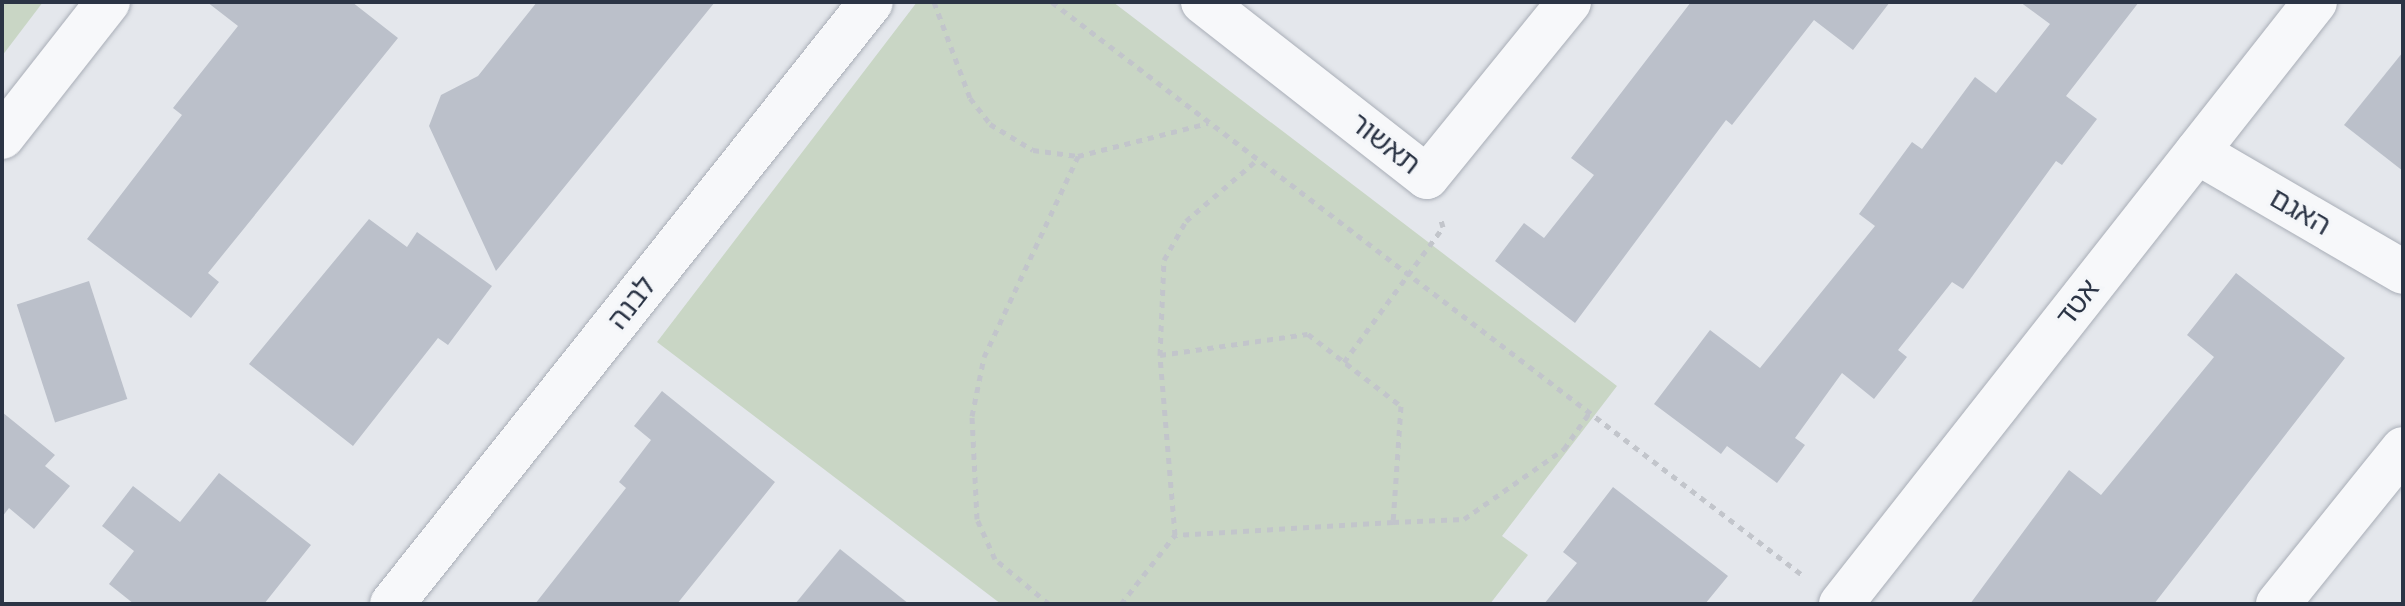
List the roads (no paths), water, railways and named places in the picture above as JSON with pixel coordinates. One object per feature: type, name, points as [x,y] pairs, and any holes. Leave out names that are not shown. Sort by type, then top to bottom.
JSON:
[{"type":"street","points":[[2,137],[108,2]]},
{"type":"street","name":"לבנה","points":[[392,604],[871,2]]},
{"type":"street","name":"תאשור","points":[[1203,2],[1427,177],[1569,2]]},
{"type":"street","name":"אטד","points":[[1828,594],[2197,152],[2315,2]]},
{"type":"street","name":"האגם","points":[[2197,152],[2403,272]]},
{"type":"street","points":[[2278,604],[2403,449]]}]
